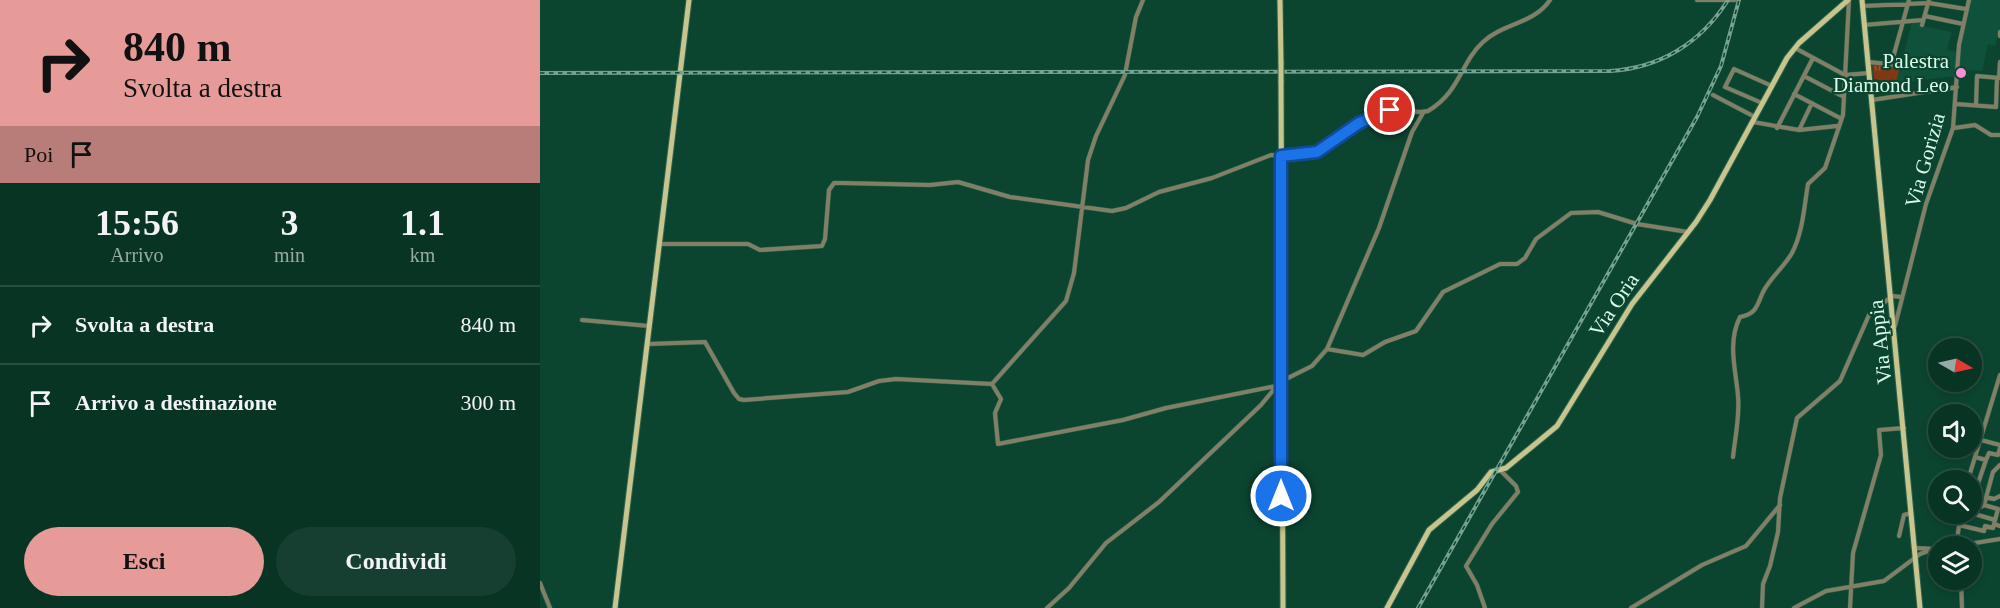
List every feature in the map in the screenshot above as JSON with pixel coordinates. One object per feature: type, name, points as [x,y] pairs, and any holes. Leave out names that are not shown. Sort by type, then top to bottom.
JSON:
[{"type":"main road","points":[[615,608],[689,0]]},
{"type":"main road","points":[[1280,0],[1279,384],[1282,608]]},
{"type":"main road","name":"Via Oria","points":[[1387,608],[1429,530],[1477,490],[1491,472],[1500,470],[1557,426],[1632,304],[1689,232],[1710,200],[1762,103],[1795,48],[1849,0]]},
{"type":"main road","name":"Via Appia","points":[[1863,3],[1905,428],[1920,608]]},
{"type":"street","points":[[1126,69],[1136,17],[1143,0]]},
{"type":"street","points":[[992,384],[1001,399],[995,413],[998,444],[1279,384],[1312,366],[1327,349],[1379,228],[1413,132],[1424,112],[1438,104],[1453,89],[1484,40],[1537,14],[1550,0]]},
{"type":"street","points":[[1697,0],[1735,0]]},
{"type":"street","points":[[1733,458],[1738,405],[1732,358],[1737,323],[1740,317],[1754,311],[1760,305],[1764,291],[1791,254],[1804,217],[1808,184],[1825,168],[1844,97],[1849,0]]},
{"type":"street","name":"Via Gorizia","points":[[1895,326],[1926,204],[1953,128],[1963,24],[1969,0]]},
{"type":"street","points":[[1891,64],[1908,1]]},
{"type":"street","points":[[1923,21],[1929,1]]},
{"type":"street","points":[[1863,3],[1929,1],[1966,9]]},
{"type":"street","points":[[1864,25],[1903,21],[1963,24]]},
{"type":"street","points":[[1795,48],[1845,75],[1869,73]]},
{"type":"street","points":[[1777,128],[1813,58]]},
{"type":"street","points":[[1868,62],[1900,65]]},
{"type":"street","points":[[1956,104],[1996,107],[2000,62]]},
{"type":"street","points":[[1762,103],[1725,87],[1734,69],[1772,86]]},
{"type":"street","points":[[992,384],[1066,301],[1074,273],[1088,160],[1096,136],[1125,75]]},
{"type":"street","points":[[1804,76],[1844,97]]},
{"type":"street","points":[[1976,105],[1977,76],[1999,78]]},
{"type":"street","points":[[1872,100],[1957,87]]},
{"type":"street","points":[[1794,94],[1840,118]]},
{"type":"street","points":[[1713,95],[1754,119],[1777,128],[1798,130],[1837,126]]},
{"type":"street","points":[[1798,130],[1812,103]]},
{"type":"street","points":[[659,244],[748,244],[760,250],[822,246],[825,239],[829,190],[834,183],[930,185],[958,182],[1010,197],[1112,211],[1126,208],[1160,192],[1212,178],[1271,155],[1317,152],[1359,123],[1390,110],[1424,112]]},
{"type":"street","points":[[1953,128],[1975,125],[1991,135],[2000,135]]},
{"type":"street","points":[[1327,349],[1363,355],[1385,342],[1416,331],[1443,292],[1500,264],[1517,264],[1525,258],[1536,239],[1570,213],[1598,212],[1657,228],[1689,232]]},
{"type":"street","points":[[1762,608],[1763,584],[1778,532],[1780,504],[1797,418],[1840,381],[1869,315],[1892,296],[1901,297]]},
{"type":"street","points":[[582,320],[649,326]]},
{"type":"street","points":[[647,344],[705,342],[739,399],[848,392],[879,381],[896,379],[992,384]]},
{"type":"street","points":[[1982,437],[2000,375]]},
{"type":"street","points":[[1047,608],[1069,588],[1097,552],[1159,502],[1261,405],[1279,384]]},
{"type":"street","points":[[1994,398],[2000,395]]},
{"type":"street","points":[[1850,608],[1853,553],[1881,455],[1879,430],[1905,428]]},
{"type":"street","points":[[1982,440],[2000,446],[1998,455],[1989,453],[1982,472]]},
{"type":"street","points":[[1979,458],[1986,460]]},
{"type":"street","points":[[1957,536],[1959,525],[1984,531],[1985,526],[1993,528],[1998,509],[1984,505],[1993,471],[2000,465]]},
{"type":"street","points":[[1485,608],[1477,585],[1466,566],[1492,525],[1518,492],[1516,486],[1502,475],[1500,470]]},
{"type":"street","points":[[1986,497],[1994,499],[2000,496]]},
{"type":"street","points":[[1631,608],[1702,565],[1746,546],[1780,504]]},
{"type":"street","points":[[1899,536],[1904,515],[1912,512]]},
{"type":"street","points":[[1982,517],[2000,526]]},
{"type":"street","points":[[1982,542],[2000,539]]},
{"type":"street","points":[[1915,548],[1928,550]]},
{"type":"street","points":[[1794,608],[1826,591],[1884,581],[1916,557],[1928,551]]},
{"type":"street","points":[[540,583],[550,608]]},
{"type":"street","points":[[1961,590],[1962,608]]},
{"type":"shaded area","points":[[1971,0],[2000,0],[2000,29],[1995,46],[1988,44],[1982,71],[1959,69],[1960,44]]},
{"type":"shaded area","points":[[1920,22],[1921,26],[1952,32],[1947,50],[1957,52],[1956,76],[1896,83],[1912,23]]},
{"type":"green space","points":[[1872,64],[1900,67],[1896,83],[1874,79]]},
{"type":"railway","points":[[540,73],[1610,71],[1646,65],[1678,51],[1705,29],[1728,0]]},
{"type":"railway","points":[[1418,608],[1697,117],[1721,66],[1739,0]]},
{"type":"place","name":"Palestra Diamond Leo","points":[[1961,73]]},
{"type":"route","points":[[1281,496],[1281,156],[1317,152],[1359,123],[1390,110]]}]
